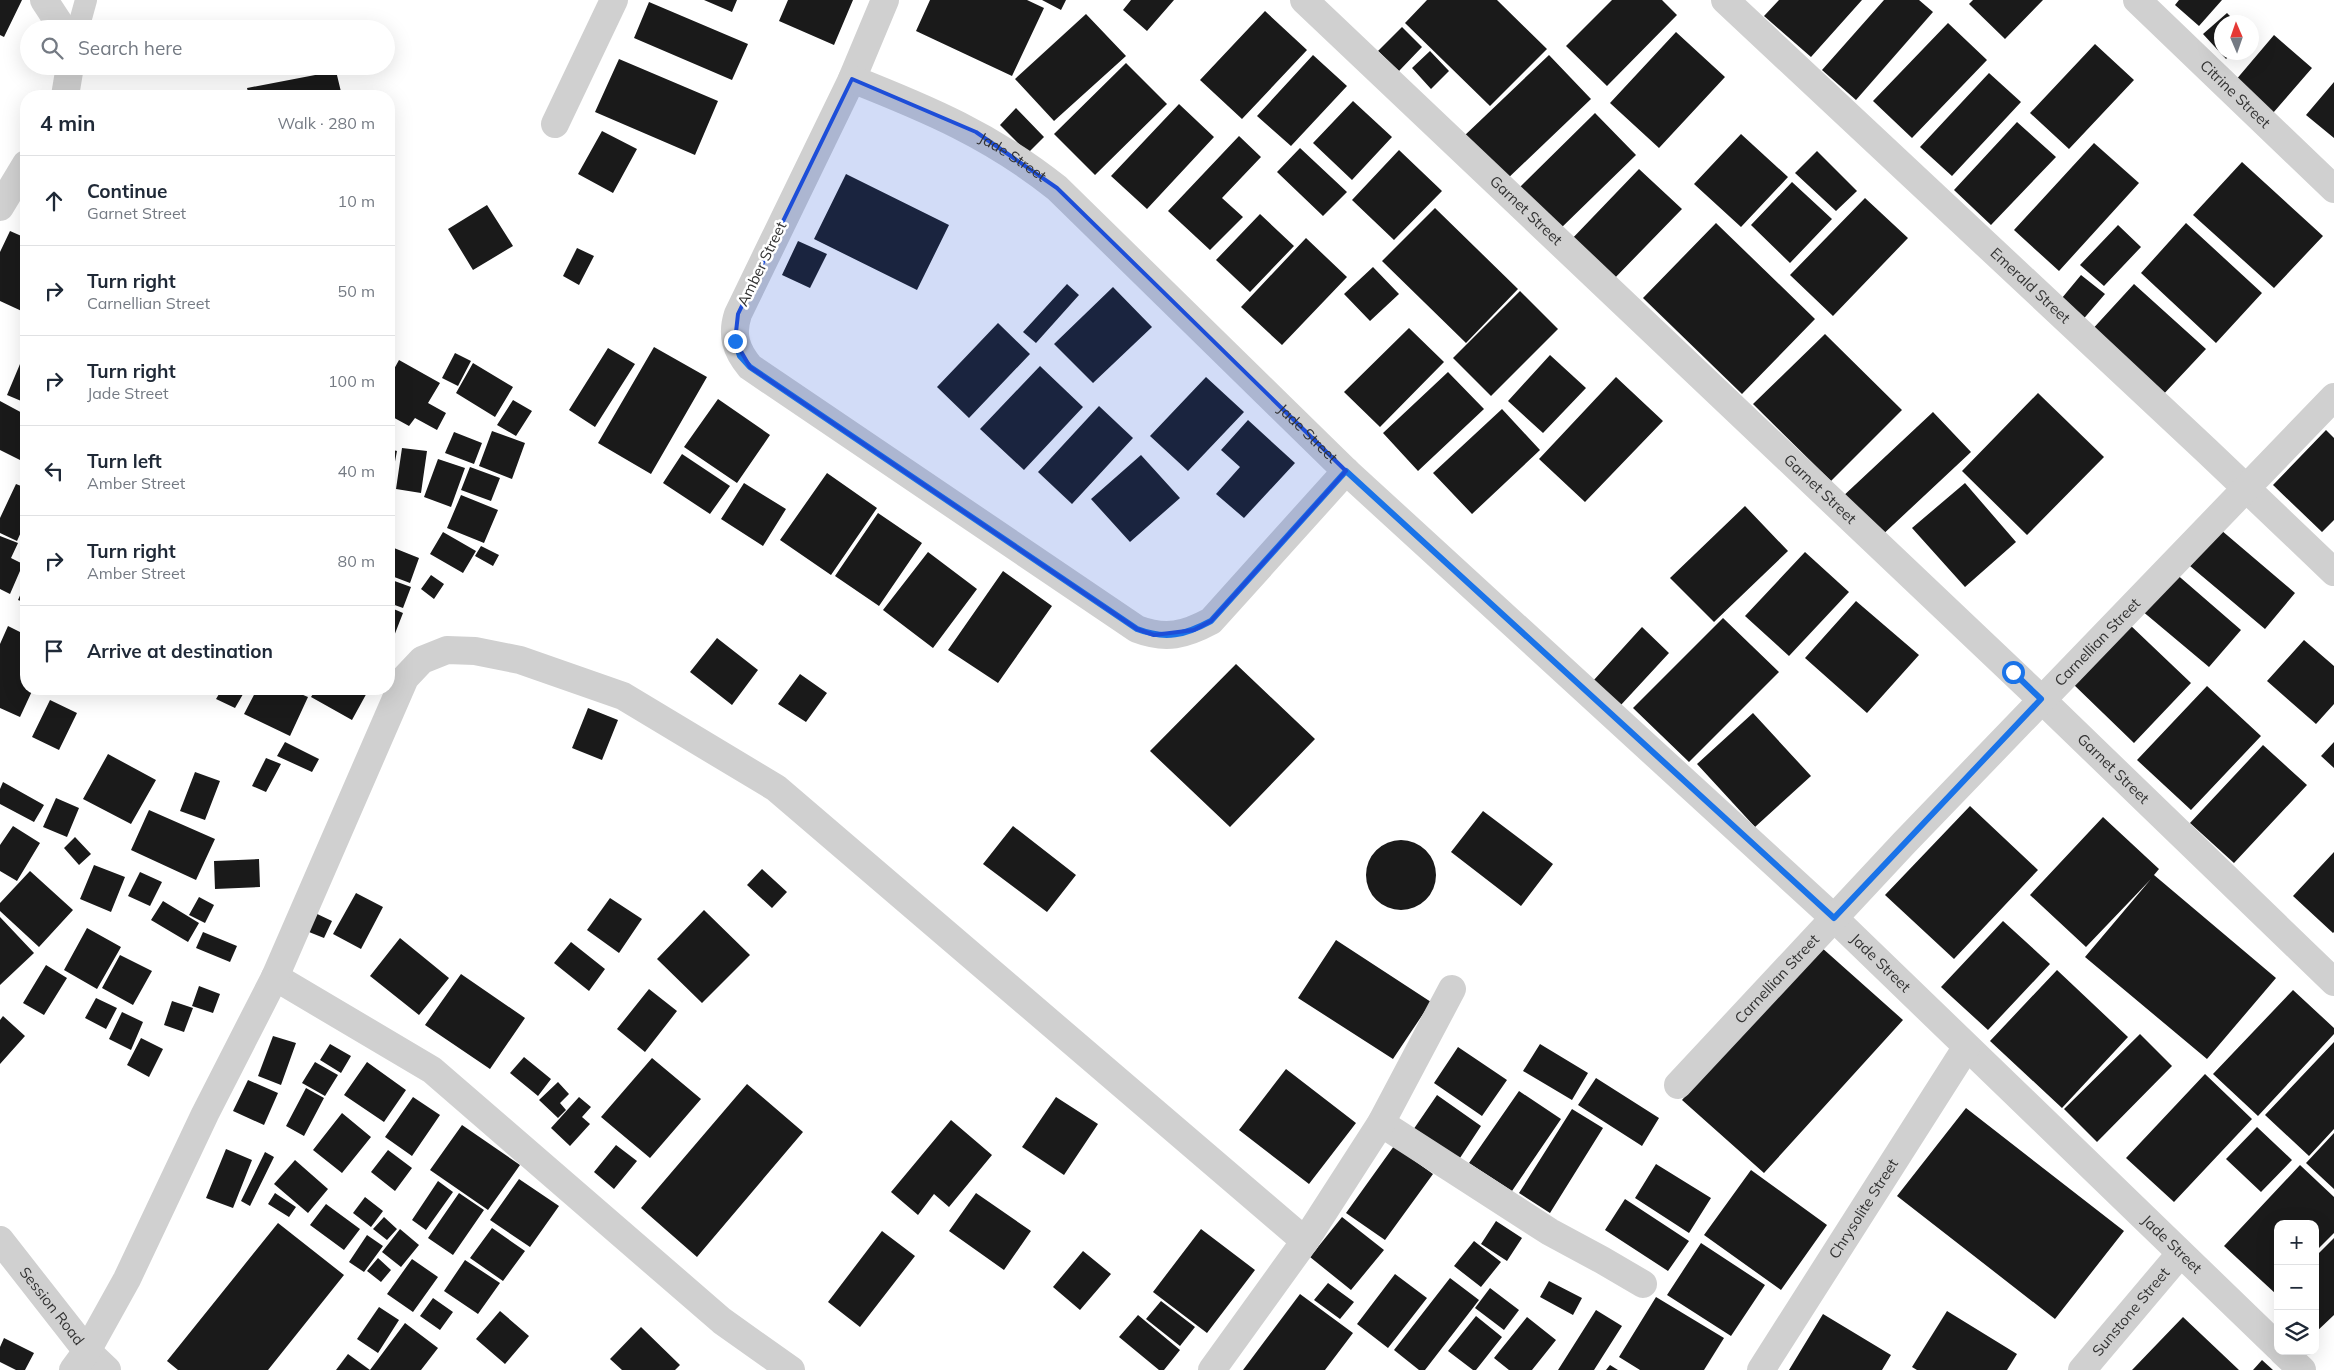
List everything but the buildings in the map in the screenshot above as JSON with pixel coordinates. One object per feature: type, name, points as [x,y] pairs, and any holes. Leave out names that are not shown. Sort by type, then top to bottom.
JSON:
[{"type":"street","points":[[44,0],[57,20]]},
{"type":"street","points":[[555,124],[614,0]]},
{"type":"street","name":"Amber Street","points":[[885,0],[852,79],[738,314],[734,327],[735,341],[740,356],[750,367],[1137,629],[1154,635],[1175,635],[1194,630],[1211,621],[1346,471]]},
{"type":"street","name":"Garnet Street","points":[[1304,0],[2041,699],[2334,982]]},
{"type":"street","name":"Emerald Street","points":[[1725,0],[2247,488],[2334,572]]},
{"type":"street","name":"Citrine Street","points":[[2137,0],[2334,189]]},
{"type":"street","points":[[66,90],[68,75]]},
{"type":"street","name":"Jade Street","points":[[852,79],[921,106],[976,132],[1024,162],[1050,182],[1346,471],[1834,918],[1966,1048],[2274,1343]]},
{"type":"street","points":[[0,208],[20,174]]},
{"type":"street","name":"Carnellian Street","points":[[1678,1085],[2041,699],[2334,397]]},
{"type":"street","points":[[80,1360],[127,1279],[204,1114],[275,978],[405,678],[422,660],[447,650],[475,650],[520,660],[623,696],[776,788],[1305,1241]]},
{"type":"street","points":[[275,978],[432,1070],[722,1322],[791,1370]]},
{"type":"street","points":[[1212,1370],[1305,1241],[1381,1123],[1452,989]]},
{"type":"street","name":"Chrysolite Street","points":[[1761,1370],[1966,1048]]},
{"type":"street","points":[[1381,1123],[1550,1232],[1642,1284]]},
{"type":"street","name":"Session Road","points":[[0,1240],[80,1360],[107,1370]]},
{"type":"street","name":"Sunstone Street","points":[[2082,1370],[2180,1254]]},
{"type":"street","points":[[2286,1355],[2302,1370]]},
{"type":"lane","points":[[80,20],[86,0]]},
{"type":"highlighted area","points":[[852,79],[976,132],[1057,188],[1346,471],[1211,621],[1194,630],[1154,635],[1137,629],[750,367],[735,341],[738,314]]},
{"type":"route","points":[[735,341],[740,356],[750,367],[1137,629],[1154,635],[1175,635],[1194,630],[1211,621],[1346,471],[1834,918],[2041,699],[2013,672]]}]
